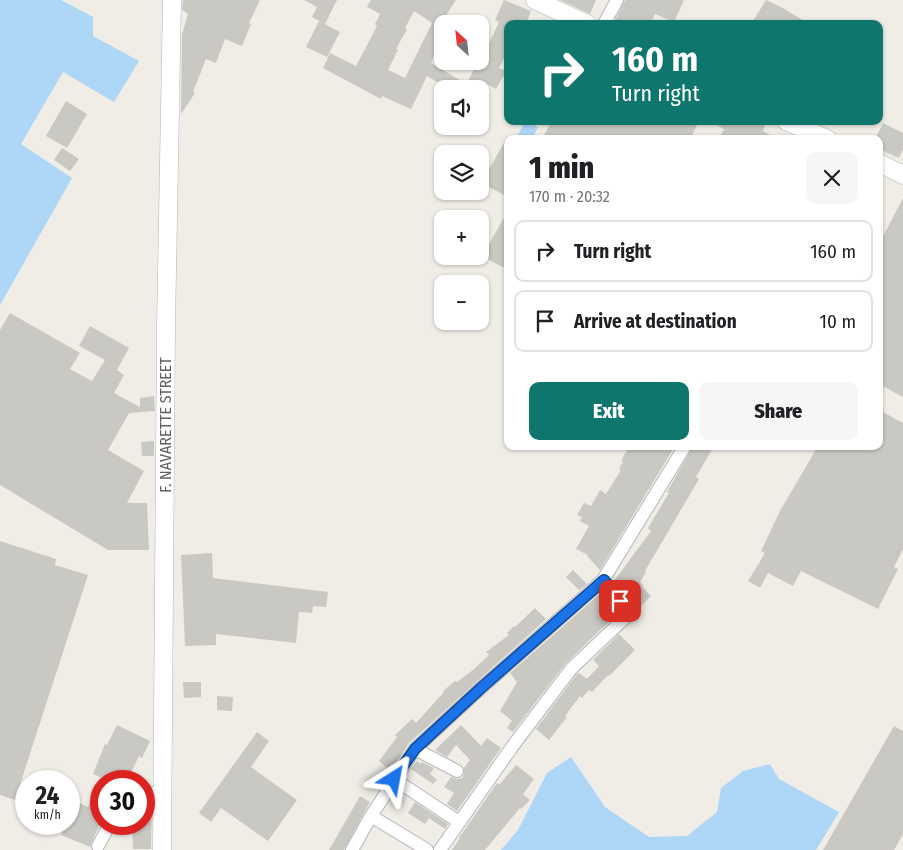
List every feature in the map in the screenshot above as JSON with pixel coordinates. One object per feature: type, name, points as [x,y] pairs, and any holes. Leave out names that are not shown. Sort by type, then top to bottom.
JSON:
[{"type":"main road","name":"F. NAVARETTE STREET","points":[[162,850],[166,326],[172,0]]},
{"type":"main road","points":[[535,0],[578,20]]},
{"type":"main road","points":[[795,125],[818,135]]},
{"type":"main road","points":[[883,165],[903,175]]},
{"type":"street","points":[[606,20],[617,0]]},
{"type":"street","points":[[352,850],[394,779],[415,749],[604,580],[683,450]]},
{"type":"street","points":[[440,850],[458,822],[571,670],[628,615],[629,611],[604,580]]},
{"type":"street","points":[[415,749],[457,771]]},
{"type":"street","points":[[394,779],[458,822]]},
{"type":"street","points":[[155,793],[162,791]]},
{"type":"street","points":[[371,816],[427,850]]},
{"type":"street","points":[[98,846],[104,835]]},
{"type":"water","points":[[0,0],[61,0],[93,17],[93,36],[139,61],[114,102],[63,72],[21,144],[72,178],[0,305]]},
{"type":"water","points":[[523,125],[538,127],[534,135],[518,135]]},
{"type":"water","points":[[571,757],[605,807],[649,837],[687,836],[717,812],[721,788],[743,771],[770,764],[779,779],[839,812],[816,850],[501,850],[518,830],[547,773]]},
{"type":"building","points":[[183,0],[260,0],[249,23],[251,24],[242,46],[225,39],[216,63],[206,59],[193,92],[195,93],[181,114],[182,34],[188,14],[182,10]]},
{"type":"building","points":[[304,0],[337,0],[325,24],[312,17],[317,7]]},
{"type":"building","points":[[371,0],[456,0],[446,15],[434,15],[434,56],[431,63],[434,65],[434,70],[443,70],[460,80],[434,80],[427,76],[411,109],[382,96],[381,99],[323,68],[330,53],[356,66],[377,26],[375,24],[380,14],[367,7]],"holes":[[[414,11],[432,23],[405,78],[388,70]]]},
{"type":"building","points":[[504,0],[531,11],[528,20],[504,20],[504,58],[499,68],[504,70],[504,75],[496,89],[489,85],[489,80],[468,80],[474,70],[489,70],[489,44],[499,22],[495,20]]},
{"type":"building","points":[[560,0],[596,0],[590,14]]},
{"type":"building","points":[[625,0],[684,0],[675,20],[669,20],[655,14],[652,20],[615,20]]},
{"type":"building","points":[[766,0],[802,20],[754,20]]},
{"type":"building","points":[[319,21],[340,32],[327,57],[306,47]]},
{"type":"building","points":[[66,101],[87,114],[67,148],[46,136]]},
{"type":"building","points":[[883,123],[903,133],[903,149],[899,158],[883,151],[883,135],[877,135]]},
{"type":"building","points":[[550,125],[697,125],[692,135],[544,135]]},
{"type":"building","points":[[716,125],[763,125],[765,126],[763,131],[770,135],[721,135],[724,129]]},
{"type":"building","points":[[504,143],[504,195],[489,187],[489,169]]},
{"type":"building","points":[[62,148],[79,159],[70,171],[54,160]]},
{"type":"building","points":[[903,198],[903,397],[883,386],[883,236]]},
{"type":"building","points":[[504,218],[504,268],[489,260],[489,244]]},
{"type":"building","points":[[10,313],[80,353],[70,369],[92,381],[105,360],[79,346],[90,326],[129,348],[117,370],[124,375],[114,393],[140,407],[140,398],[154,396],[155,411],[129,413],[108,450],[144,471],[127,503],[147,503],[149,550],[108,550],[0,485],[0,330]]},
{"type":"building","points":[[883,412],[903,423],[903,549],[894,567],[898,569],[878,609],[801,571],[793,586],[768,573],[760,588],[748,581],[765,553],[761,551],[780,511],[816,450],[883,450]]},
{"type":"building","points":[[154,441],[154,456],[142,456],[141,442]]},
{"type":"building","points":[[627,450],[673,450],[600,570],[588,555],[576,549],[589,526],[580,521],[582,517],[577,515],[584,503],[591,506],[600,490],[606,494],[621,470],[619,469],[623,462],[621,461]]},
{"type":"building","points":[[691,450],[712,450],[696,477],[699,479],[645,571],[640,582],[642,587],[651,596],[638,609],[614,581],[651,531],[648,528],[669,493],[667,492]]},
{"type":"building","points":[[0,541],[56,559],[55,565],[88,575],[25,770],[15,770],[15,800],[0,795]]},
{"type":"building","points":[[212,553],[213,578],[328,592],[326,607],[313,606],[312,613],[299,612],[296,643],[216,634],[216,645],[185,646],[181,555]]},
{"type":"building","points":[[573,570],[587,584],[579,590],[566,577]]},
{"type":"building","points":[[602,592],[619,612],[565,664],[513,732],[507,728],[512,721],[500,711],[517,682],[510,673]]},
{"type":"building","points":[[535,608],[546,619],[409,743],[391,771],[379,761],[397,737],[395,735],[412,719],[416,723],[443,691],[473,670],[489,655],[486,652],[509,635],[507,633]]},
{"type":"building","points":[[619,634],[635,650],[592,692],[589,690],[582,698],[580,696],[549,740],[536,729],[577,674],[579,673],[587,679],[599,666],[593,660]]},
{"type":"building","points":[[183,682],[201,682],[201,697],[184,698]]},
{"type":"building","points":[[217,696],[233,697],[232,711],[217,710]]},
{"type":"building","points":[[117,725],[150,741],[142,758],[139,756],[132,770],[95,770],[105,744],[107,745]]},
{"type":"building","points":[[461,725],[481,746],[487,738],[501,748],[457,811],[447,804],[454,793],[444,787],[451,777],[462,778],[464,768],[470,760],[456,745],[447,757],[435,750]]},
{"type":"building","points":[[894,726],[903,731],[903,834],[894,850],[823,850]]},
{"type":"building","points":[[257,732],[269,741],[251,767],[297,800],[268,841],[221,808],[211,822],[199,813]]},
{"type":"building","points":[[417,761],[420,764],[422,762],[434,768],[430,774],[437,780],[433,784],[411,769]]},
{"type":"building","points":[[516,765],[534,779],[523,794],[530,800],[520,808],[485,850],[452,850],[497,783],[499,785]]},
{"type":"building","points":[[360,796],[370,802],[344,850],[329,850]]},
{"type":"building","points":[[415,802],[448,824],[445,829],[429,818],[425,824],[408,813]]},
{"type":"building","points":[[80,803],[88,807],[90,803],[90,835],[95,835],[90,847],[61,835],[80,835]]},
{"type":"building","points":[[132,835],[151,835],[151,849],[133,849]]},
{"type":"route","points":[[394,779],[415,749],[604,580],[620,601]]}]
